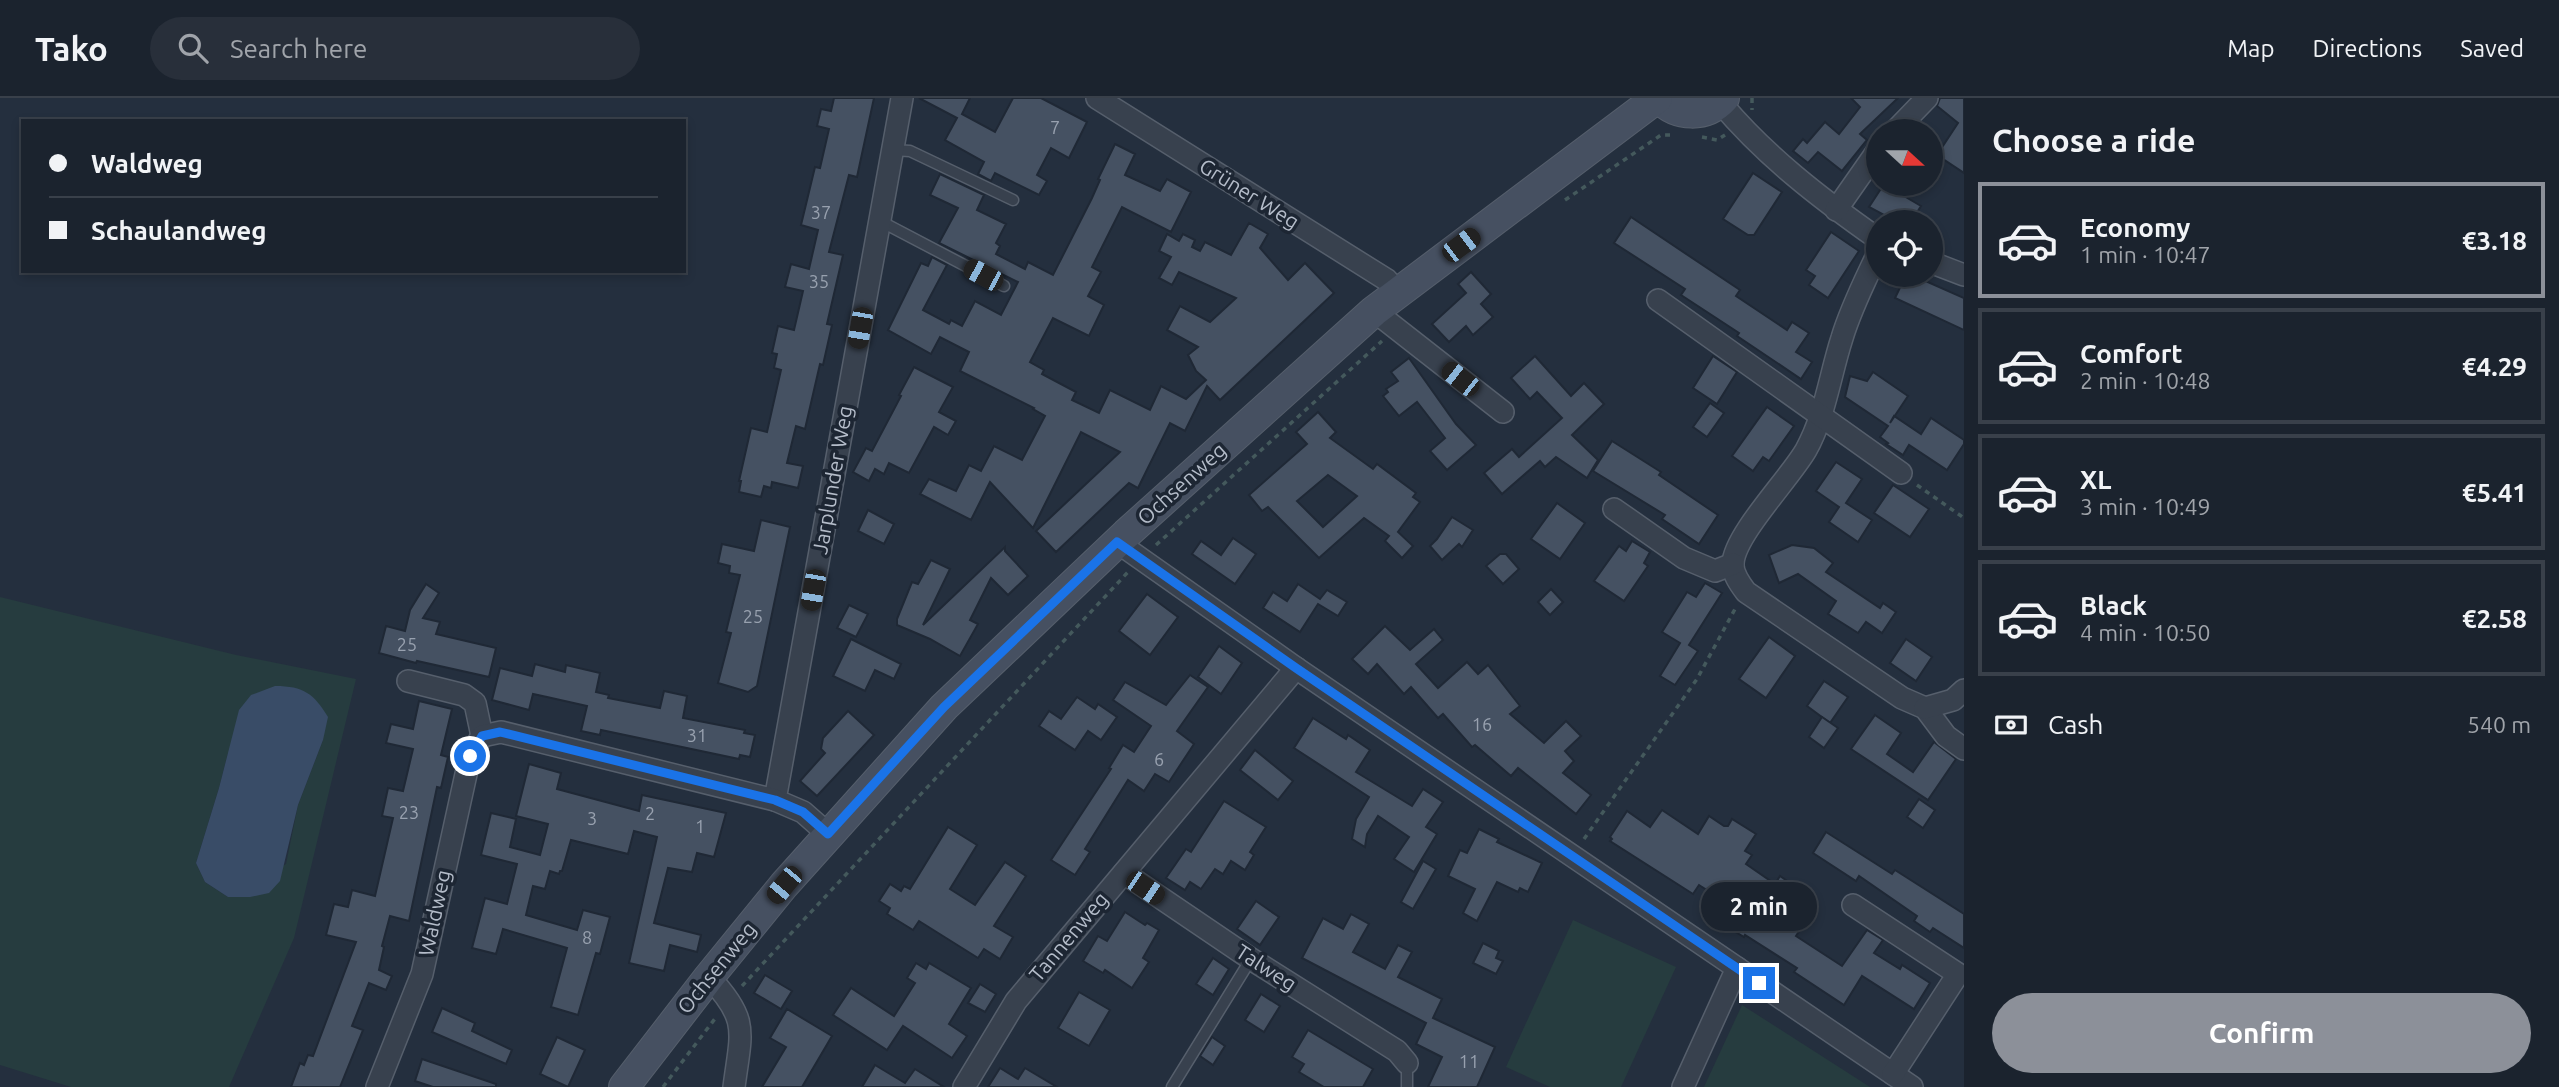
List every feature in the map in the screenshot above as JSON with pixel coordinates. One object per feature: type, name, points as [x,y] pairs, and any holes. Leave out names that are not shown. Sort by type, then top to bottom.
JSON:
[{"type":"main road","name":"Ochsenweg","points":[[624,1087],[709,977],[828,834],[944,707],[1128,551],[1385,320],[1398,292],[1658,98]]},
{"type":"main road","points":[[1658,98],[1670,108],[1686,113],[1702,112],[1722,100]]},
{"type":"street","name":"Jarplunder Weg","points":[[775,800],[902,98]]},
{"type":"street","name":"Grüner Weg","points":[[1097,98],[1387,280],[1398,292]]},
{"type":"street","points":[[1907,119],[1927,98]]},
{"type":"street","points":[[1722,100],[1740,127],[1836,210],[1866,231]]},
{"type":"street","points":[[1836,210],[1866,167]]},
{"type":"street","points":[[1943,267],[1964,275]]},
{"type":"street","points":[[1866,278],[1855,300],[1821,416],[1806,451],[1740,543],[1733,564],[1737,579],[1746,592],[1902,698],[1925,708],[1945,736],[1964,749]]},
{"type":"street","points":[[1658,300],[1901,473]]},
{"type":"street","points":[[1385,320],[1503,412]]},
{"type":"street","points":[[1614,509],[1684,558],[1715,571],[1733,564]]},
{"type":"street","points":[[1128,551],[1912,1087]]},
{"type":"street","name":"Tannenweg","points":[[964,1087],[1016,1001],[1296,668]]},
{"type":"street","points":[[408,681],[464,695],[475,703],[482,736],[500,732],[775,800],[803,812],[828,834]]},
{"type":"street","points":[[1925,708],[1953,700],[1964,690]]},
{"type":"street","name":"Waldweg","points":[[377,1087],[422,974],[470,756],[482,736]]},
{"type":"street","name":"Talweg","points":[[1124,873],[1251,959],[1397,1051],[1407,1063]]},
{"type":"street","points":[[1853,905],[1958,974],[1893,1074]]},
{"type":"street","points":[[1683,1087],[1737,968]]},
{"type":"street","points":[[709,977],[729,999],[739,1018],[734,1087]]},
{"type":"lane","points":[[892,150],[910,151],[1013,200]]},
{"type":"lane","points":[[880,221],[1004,286]]},
{"type":"lane","points":[[1172,1087],[1251,959]]},
{"type":"lane","points":[[1407,1063],[1407,1087]]},
{"type":"path","points":[[1693,136],[1717,139],[1740,127],[1752,114],[1752,98]]},
{"type":"path","points":[[1557,206],[1661,135],[1671,135]]},
{"type":"path","points":[[663,1087],[729,999],[1128,551],[1385,320]]},
{"type":"path","points":[[1901,473],[1964,518]]},
{"type":"path","points":[[1573,855],[1697,679],[1746,592]]},
{"type":"green space","points":[[0,597],[236,655],[356,679],[294,938],[229,1087],[71,1087],[0,1065]],"holes":[[[323,740],[298,805],[286,864],[228,897],[205,882],[196,863],[228,753]]]},
{"type":"green space","points":[[1573,920],[1676,967],[1621,1087],[1550,1087],[1506,1067]]},
{"type":"green space","points":[[1742,1005],[1870,1087],[1704,1087]]},
{"type":"water","points":[[275,686],[301,690],[318,702],[328,717],[323,740],[298,805],[280,881],[269,893],[250,897],[228,897],[205,882],[196,863],[239,710],[251,695]]},
{"type":"building","points":[[834,98],[874,98],[857,177],[849,175],[829,252],[843,255],[827,324],[832,325],[823,365],[820,364],[805,429],[796,426],[787,463],[803,466],[798,488],[772,482],[771,488],[764,486],[761,497],[739,492],[739,481],[751,428],[767,432],[781,370],[774,368],[777,354],[772,353],[778,326],[794,330],[803,291],[785,287],[791,264],[809,269],[818,230],[801,225],[815,167],[820,168],[829,129],[817,126],[821,109],[831,111]]},
{"type":"building","points":[[919,98],[970,98],[962,114],[995,132],[1013,98],[1041,98],[1087,122],[1069,158],[1051,148],[1037,175],[1047,181],[1039,195],[995,173],[991,181],[978,174],[984,162],[945,140],[957,118]]},
{"type":"building","points":[[1851,98],[1898,98],[1876,119],[1866,119],[1866,128],[1860,134],[1866,141],[1842,171],[1818,152],[1808,163],[1793,151],[1803,139],[1807,143],[1825,122],[1839,134],[1860,107]]},
{"type":"building","points":[[1940,98],[1964,98],[1964,173],[1943,159],[1943,146],[1958,123],[1937,106]]},
{"type":"building","points":[[1115,144],[1135,154],[1125,175],[1160,191],[1167,179],[1191,192],[1171,232],[1122,207],[1092,267],[1101,272],[1088,296],[1104,305],[1089,336],[1053,318],[1030,362],[1044,370],[1042,374],[1076,392],[1072,400],[1099,413],[1110,390],[1150,410],[1161,386],[1186,399],[1206,380],[1196,371],[1188,355],[1198,347],[1167,330],[1180,306],[1210,322],[1236,298],[1179,272],[1172,285],[1159,278],[1171,257],[1159,251],[1167,234],[1179,241],[1183,234],[1195,240],[1192,247],[1200,251],[1205,242],[1231,255],[1249,223],[1268,234],[1260,248],[1288,280],[1305,263],[1334,293],[1220,400],[1207,386],[1185,431],[1170,423],[1138,488],[1129,483],[1056,552],[1036,531],[1120,452],[1081,432],[1033,528],[990,482],[971,520],[920,494],[929,479],[956,491],[969,465],[981,471],[994,446],[1022,460],[1045,416],[960,371],[969,352],[940,337],[931,354],[888,330],[921,263],[928,266],[932,257],[947,265],[923,310],[949,324],[951,320],[962,326],[975,301],[1001,315],[1018,282],[939,243],[958,208],[930,195],[940,174],[984,195],[977,210],[1006,224],[996,243],[1000,246],[996,254],[1025,269],[1028,262],[1053,275],[1092,198]]},
{"type":"building","points":[[1753,173],[1782,192],[1754,235],[1748,235],[1723,219]]},
{"type":"building","points":[[1876,196],[1904,196],[1921,206],[1919,210],[1875,210],[1869,207]]},
{"type":"building","points":[[1631,217],[1740,290],[1736,296],[1787,330],[1792,322],[1809,333],[1796,352],[1812,362],[1801,379],[1737,336],[1739,333],[1681,295],[1685,289],[1614,243]]},
{"type":"building","points":[[1831,232],[1859,251],[1828,298],[1809,285],[1815,276],[1806,270]]},
{"type":"building","points":[[1471,272],[1491,294],[1481,304],[1493,317],[1473,335],[1466,326],[1449,342],[1432,324],[1466,293],[1458,284]]},
{"type":"building","points":[[1900,287],[1939,287],[1964,298],[1964,330],[1895,298]]},
{"type":"building","points":[[1535,356],[1571,396],[1584,383],[1604,404],[1572,435],[1598,460],[1587,478],[1556,457],[1545,467],[1540,461],[1502,494],[1484,473],[1512,449],[1519,457],[1562,418],[1537,392],[1530,399],[1511,378]]},
{"type":"building","points":[[1713,356],[1737,372],[1717,404],[1693,388]]},
{"type":"building","points":[[1409,358],[1456,424],[1476,445],[1447,470],[1430,451],[1445,438],[1417,402],[1399,416],[1383,396],[1388,392],[1386,389],[1398,381],[1391,372]]},
{"type":"building","points":[[914,367],[953,387],[939,412],[956,421],[948,435],[934,427],[909,473],[889,463],[884,474],[875,469],[869,481],[853,472],[866,448],[872,451]]},
{"type":"building","points":[[1873,372],[1908,396],[1894,416],[1921,434],[1931,418],[1964,440],[1947,470],[1909,445],[1903,455],[1886,444],[1888,443],[1880,437],[1888,426],[1845,397],[1850,376],[1867,381]]},
{"type":"building","points":[[1710,403],[1724,413],[1707,437],[1693,427]]},
{"type":"building","points":[[1767,407],[1794,426],[1769,461],[1763,457],[1753,471],[1732,456]]},
{"type":"building","points":[[1318,412],[1336,432],[1330,438],[1373,469],[1377,464],[1416,493],[1413,497],[1420,502],[1398,532],[1413,546],[1402,558],[1385,541],[1389,536],[1364,518],[1319,558],[1268,507],[1262,511],[1249,495],[1307,444],[1296,432]],"holes":[[[1328,475],[1357,496],[1323,527],[1297,501]]]},
{"type":"building","points":[[1612,441],[1661,472],[1659,475],[1718,515],[1699,544],[1662,519],[1665,515],[1593,471]]},
{"type":"building","points":[[1836,462],[1862,479],[1846,503],[1872,520],[1858,542],[1829,522],[1839,507],[1816,491]]},
{"type":"building","points":[[1893,485],[1929,509],[1910,537],[1874,513]]},
{"type":"building","points":[[1557,503],[1585,523],[1560,559],[1531,539]]},
{"type":"building","points":[[868,510],[894,524],[884,544],[858,531]]},
{"type":"building","points":[[1452,517],[1473,530],[1462,547],[1459,544],[1442,560],[1430,546]]},
{"type":"building","points":[[761,520],[790,527],[757,686],[748,692],[718,683],[731,633],[726,632],[740,575],[729,573],[730,566],[718,563],[722,544],[754,551]]},
{"type":"building","points":[[1233,538],[1256,554],[1235,584],[1192,554],[1201,541],[1221,555]]},
{"type":"building","points":[[1632,541],[1650,552],[1644,563],[1648,566],[1624,601],[1594,581],[1619,546],[1626,551]]},
{"type":"building","points":[[1792,545],[1814,548],[1833,563],[1826,572],[1880,608],[1883,603],[1896,612],[1882,633],[1866,622],[1858,633],[1828,614],[1836,601],[1798,574],[1779,583],[1769,555]]},
{"type":"building","points":[[1005,547],[1005,551],[1028,576],[1008,595],[991,578],[970,620],[978,624],[960,656],[897,625],[912,582],[918,584],[931,560],[950,569],[923,625]]},
{"type":"building","points":[[1500,554],[1506,554],[1519,569],[1503,584],[1486,566]]},
{"type":"building","points":[[1705,583],[1722,593],[1689,645],[1698,651],[1675,685],[1660,676],[1680,643],[1662,632],[1687,592],[1696,597]]},
{"type":"building","points":[[426,584],[439,593],[423,618],[440,622],[436,634],[496,648],[489,677],[379,653],[386,626],[405,631],[410,610]]},
{"type":"building","points":[[1298,584],[1320,599],[1327,590],[1347,602],[1338,616],[1318,604],[1300,632],[1263,608],[1273,592],[1287,601]]},
{"type":"building","points":[[1551,589],[1563,602],[1550,615],[1538,602]]},
{"type":"building","points":[[1147,594],[1178,617],[1150,655],[1119,631]]},
{"type":"building","points":[[849,605],[868,614],[856,637],[837,628]]},
{"type":"building","points":[[1385,626],[1410,650],[1434,629],[1443,640],[1416,664],[1438,688],[1467,662],[1478,674],[1488,665],[1520,706],[1510,714],[1544,743],[1566,721],[1581,736],[1565,751],[1574,761],[1563,773],[1591,795],[1576,814],[1518,768],[1511,776],[1475,745],[1472,747],[1443,714],[1438,718],[1411,687],[1404,694],[1377,664],[1368,674],[1352,659]]},
{"type":"building","points":[[1769,637],[1795,656],[1766,698],[1739,679]]},
{"type":"building","points":[[851,639],[901,664],[894,679],[875,670],[865,691],[833,676]]},
{"type":"building","points":[[1906,639],[1932,657],[1916,681],[1890,663]]},
{"type":"building","points":[[1219,646],[1242,663],[1221,694],[1198,677]]},
{"type":"building","points":[[535,664],[565,672],[566,665],[600,673],[596,692],[609,695],[608,698],[660,708],[664,691],[687,696],[683,718],[745,730],[744,733],[755,735],[750,757],[740,755],[739,759],[601,730],[600,735],[581,731],[587,706],[547,697],[533,694],[529,710],[492,700],[500,668],[532,676]]},
{"type":"building","points":[[1190,675],[1208,687],[1177,731],[1194,744],[1169,782],[1155,774],[1144,791],[1128,780],[1085,849],[1090,852],[1075,875],[1051,860],[1111,769],[1109,768],[1123,745],[1134,752],[1151,726],[1113,700],[1125,682],[1166,705]]},
{"type":"building","points":[[1824,681],[1848,697],[1830,723],[1807,706]]},
{"type":"building","points":[[1077,697],[1095,709],[1098,704],[1117,717],[1101,740],[1088,731],[1075,750],[1039,726],[1049,711],[1061,719]]},
{"type":"building","points":[[419,701],[452,709],[441,755],[448,757],[441,788],[437,787],[409,921],[390,916],[382,946],[384,947],[379,970],[392,976],[386,990],[369,983],[352,1026],[363,1030],[340,1087],[291,1087],[300,1063],[304,1065],[308,1055],[313,1056],[356,942],[326,935],[334,904],[348,907],[352,890],[375,896],[393,818],[382,816],[388,788],[403,791],[413,749],[386,743],[391,724],[413,729]]},
{"type":"building","points":[[848,711],[874,735],[817,796],[800,781],[825,753],[821,749],[823,738]]},
{"type":"building","points":[[1875,715],[1901,733],[1887,754],[1913,772],[1934,742],[1956,759],[1928,800],[1851,749]]},
{"type":"building","points":[[1822,717],[1838,728],[1824,748],[1809,737]]},
{"type":"building","points":[[1313,718],[1346,739],[1348,735],[1370,750],[1356,772],[1412,806],[1423,789],[1443,802],[1426,827],[1437,834],[1414,872],[1394,859],[1409,837],[1378,816],[1367,834],[1365,847],[1352,839],[1356,819],[1369,797],[1294,748]]},
{"type":"building","points":[[1255,750],[1293,781],[1278,800],[1240,770]]},
{"type":"building","points":[[529,764],[561,773],[557,789],[639,811],[642,795],[726,813],[714,857],[697,853],[692,872],[668,868],[654,923],[701,935],[697,952],[670,945],[664,971],[629,963],[657,837],[634,831],[628,854],[571,840],[562,871],[559,874],[550,871],[545,889],[533,886],[526,915],[577,930],[583,910],[610,917],[600,954],[596,953],[578,1015],[551,1007],[567,948],[503,929],[496,954],[472,948],[485,898],[507,904],[517,864],[481,855],[491,813],[516,819],[510,847],[540,855],[548,824],[516,816]]},
{"type":"building","points":[[1919,799],[1935,810],[1923,828],[1907,817]]},
{"type":"building","points":[[1224,801],[1266,827],[1250,852],[1254,855],[1245,870],[1231,861],[1223,874],[1215,869],[1201,889],[1190,882],[1185,890],[1166,878],[1186,849],[1191,852]]},
{"type":"building","points":[[1662,810],[1698,834],[1709,816],[1724,826],[1728,826],[1732,819],[1756,834],[1745,851],[1752,855],[1746,864],[1775,884],[1780,876],[1797,888],[1780,913],[1802,927],[1796,936],[1842,966],[1867,930],[1883,940],[1874,953],[1900,969],[1902,965],[1930,983],[1914,1009],[1862,976],[1844,1005],[1794,972],[1797,968],[1721,923],[1732,906],[1699,885],[1693,894],[1610,841],[1627,811],[1650,827]]},
{"type":"building","points":[[948,827],[977,845],[950,889],[975,905],[1005,862],[1026,876],[994,926],[1013,937],[1000,959],[984,949],[978,958],[919,921],[913,930],[887,914],[890,908],[879,901],[890,884],[901,891],[904,886],[910,889]]},
{"type":"building","points":[[1479,829],[1499,839],[1497,842],[1542,863],[1528,892],[1520,888],[1518,892],[1497,882],[1477,921],[1463,913],[1475,889],[1448,876],[1460,850],[1467,853]]},
{"type":"building","points":[[1826,832],[1892,874],[1895,870],[1964,914],[1964,948],[1933,928],[1930,932],[1914,921],[1917,916],[1859,876],[1856,881],[1813,853]]},
{"type":"building","points":[[1423,861],[1436,869],[1413,909],[1401,902]]},
{"type":"building","points":[[1256,901],[1279,917],[1260,945],[1237,929]]},
{"type":"building","points":[[1125,912],[1145,925],[1147,923],[1159,930],[1143,958],[1149,962],[1132,988],[1105,970],[1103,973],[1083,961],[1098,936],[1107,941]]},
{"type":"building","points":[[1351,914],[1369,924],[1353,952],[1385,969],[1398,945],[1412,952],[1398,977],[1442,999],[1433,1018],[1495,1047],[1477,1087],[1428,1087],[1442,1057],[1416,1044],[1426,1023],[1302,958],[1323,918],[1343,929]]},
{"type":"building","points":[[1483,943],[1499,951],[1496,958],[1503,961],[1496,974],[1473,963]]},
{"type":"building","points":[[1213,958],[1229,969],[1213,995],[1196,984]]},
{"type":"building","points":[[916,963],[926,969],[929,963],[971,988],[949,1024],[967,1036],[952,1058],[903,1026],[887,1050],[833,1015],[851,988],[894,1016],[915,983],[907,978]]},
{"type":"building","points":[[765,975],[792,991],[781,1009],[754,993]]},
{"type":"building","points":[[980,984],[996,994],[985,1012],[968,1003]]},
{"type":"building","points":[[1079,992],[1110,1010],[1089,1046],[1058,1028]]},
{"type":"building","points":[[1261,994],[1280,1006],[1264,1032],[1245,1020]]},
{"type":"building","points":[[442,1008],[475,1023],[472,1031],[512,1050],[506,1064],[432,1032]]},
{"type":"building","points":[[787,1009],[832,1036],[802,1087],[762,1087],[786,1047],[770,1038]]},
{"type":"building","points":[[1308,1030],[1373,1069],[1363,1087],[1324,1087],[1299,1072],[1304,1064],[1292,1057]]},
{"type":"building","points":[[557,1037],[585,1050],[568,1087],[540,1074]]},
{"type":"building","points":[[1212,1037],[1225,1046],[1213,1065],[1200,1056]]},
{"type":"building","points":[[422,1059],[496,1084],[496,1087],[433,1087],[415,1081]]},
{"type":"building","points":[[875,1065],[905,1083],[915,1069],[944,1087],[862,1087]]},
{"type":"building","points":[[1000,1068],[1018,1079],[1025,1068],[1057,1087],[988,1087]]},
{"type":"route","points":[[470,756],[482,736],[500,732],[775,800],[803,812],[828,834],[944,707],[1117,542],[1296,668],[1759,983]]}]
